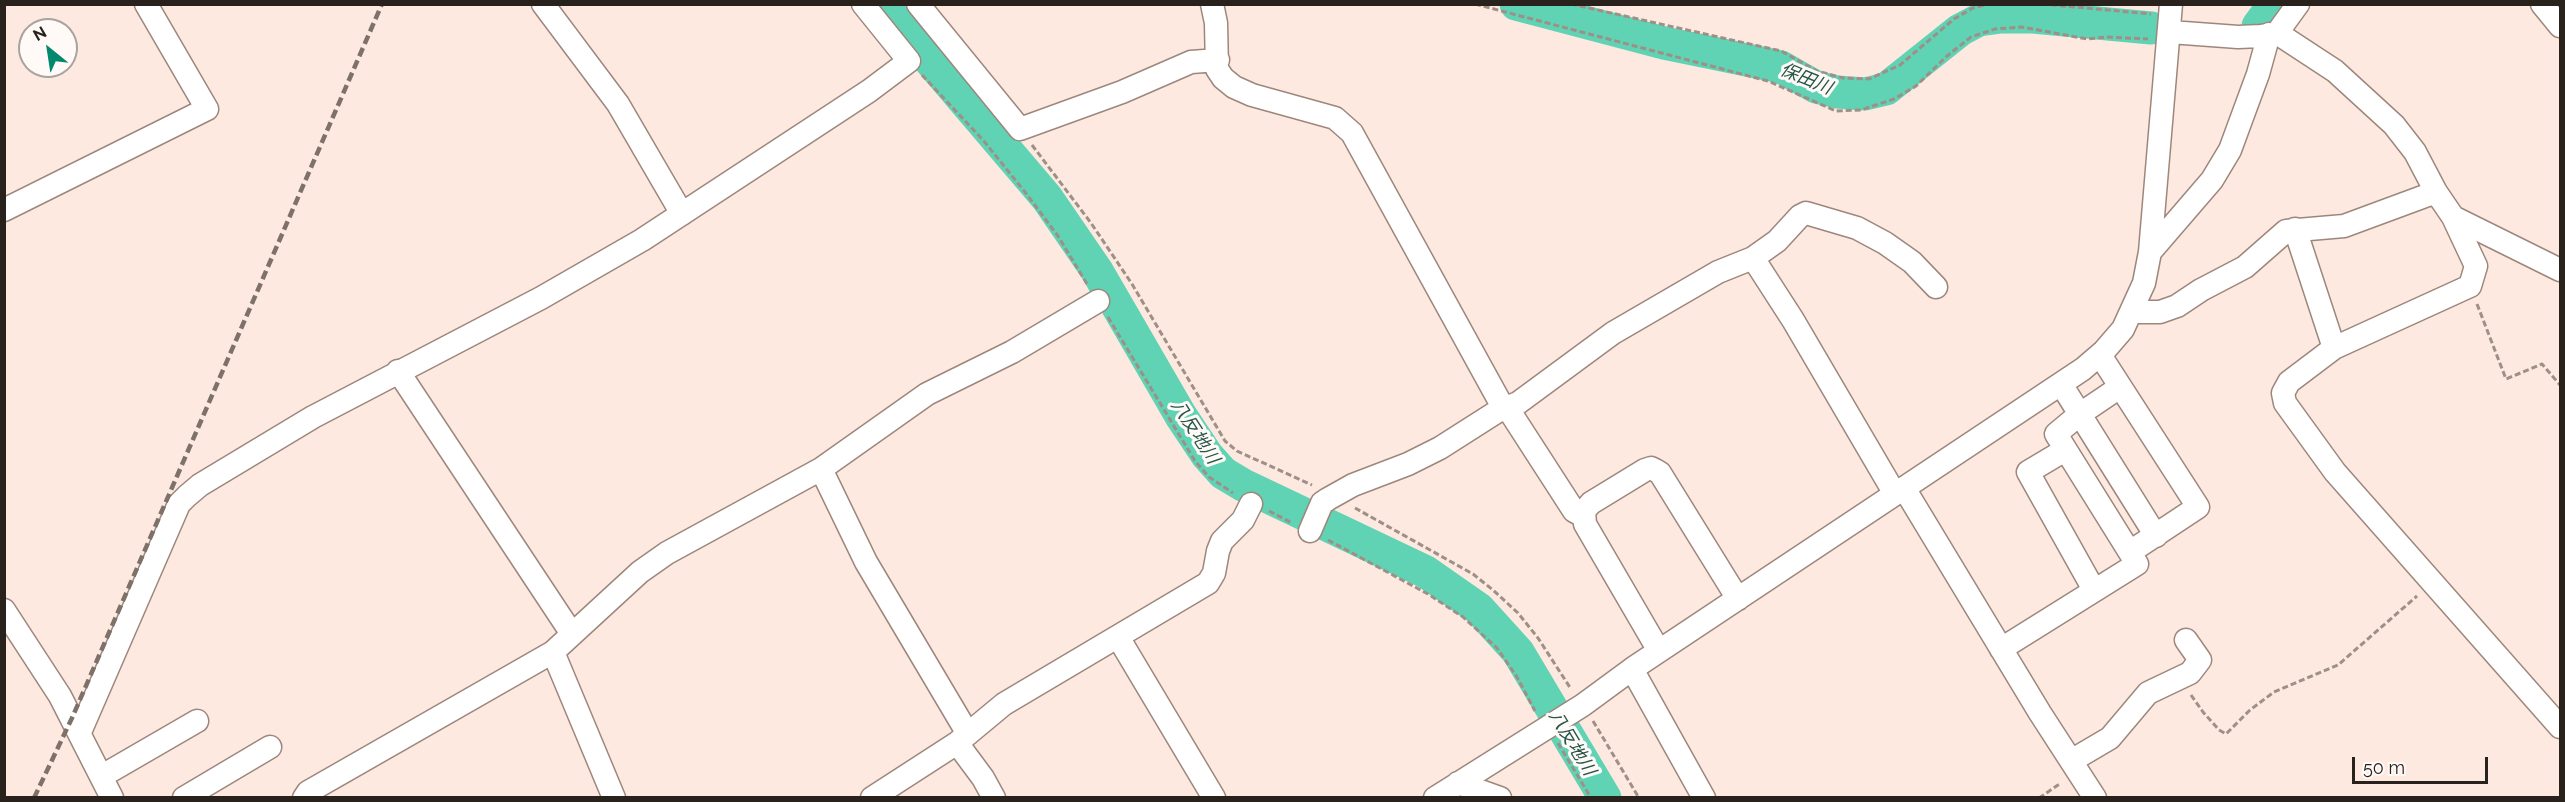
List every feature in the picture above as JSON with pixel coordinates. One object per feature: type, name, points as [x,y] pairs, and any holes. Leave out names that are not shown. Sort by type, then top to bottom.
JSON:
[{"type":"street","points":[[4,210],[207,109],[146,4]]},
{"type":"street","points":[[543,4],[618,104],[682,214]]},
{"type":"street","points":[[80,732],[179,504],[200,485],[313,417],[541,298],[642,240],[869,91],[909,61],[863,4]]},
{"type":"street","points":[[918,4],[1020,129],[1122,92],[1191,63],[1218,60]]},
{"type":"street","points":[[1212,4],[1216,24],[1217,69],[1223,78],[1233,87],[1252,94],[1335,118],[1352,133],[1506,408],[1574,511],[1583,516]]},
{"type":"street","points":[[2150,252],[2212,180],[2230,150],[2273,33],[2298,4]]},
{"type":"street","points":[[2542,4],[2560,26]]},
{"type":"street","points":[[1435,798],[1579,708],[1632,669],[2061,384],[2100,355],[2123,329],[2144,283],[2150,252],[2170,23],[2238,37],[2273,33],[2335,72],[2394,125],[2415,152],[2436,192],[2453,217],[2476,266],[2470,286],[2334,348],[2289,382],[2283,393],[2285,403],[2335,472],[2560,727]]},
{"type":"street","points":[[2132,312],[2160,312],[2177,306],[2201,290],[2245,267],[2273,240],[2286,231],[2344,226],[2436,192]]},
{"type":"street","points":[[1319,515],[1353,485],[1429,453],[1518,403],[1613,333],[1718,272],[1753,258],[1778,241],[1800,216],[1806,213],[1857,228],[1885,243],[1911,262],[1936,287]]},
{"type":"street","points":[[2453,217],[2560,270]]},
{"type":"street","points":[[2295,229],[2334,348]]},
{"type":"street","points":[[1753,258],[2095,798]]},
{"type":"street","points":[[304,798],[308,792],[553,652],[640,572],[667,553],[821,469],[927,394],[1012,352],[1098,301]]},
{"type":"street","points":[[2100,355],[2198,507],[2130,552]]},
{"type":"street","points":[[398,371],[572,634]]},
{"type":"street","points":[[2061,384],[2156,536]]},
{"type":"street","points":[[2001,649],[2137,564],[2056,434],[2080,414],[2120,387]]},
{"type":"street","points":[[2065,450],[2028,472],[2094,590]]},
{"type":"street","points":[[821,469],[866,562],[994,798]]},
{"type":"street","points":[[1659,651],[1585,524],[1583,516],[1591,503],[1645,470],[1655,470],[1660,473],[1738,599]]},
{"type":"street","points":[[872,798],[963,738],[1004,704],[1208,584],[1214,573],[1222,541],[1243,520],[1251,504]]},
{"type":"street","points":[[7,621],[60,696],[112,798]]},
{"type":"street","points":[[1118,637],[1214,798]]},
{"type":"street","points":[[2074,766],[2110,738],[2148,693],[2190,673],[2200,660],[2186,640]]},
{"type":"street","points":[[553,652],[614,798]]},
{"type":"street","points":[[1632,669],[1704,798]]},
{"type":"street","points":[[102,776],[197,721]]},
{"type":"street","points":[[184,798],[270,747]]},
{"type":"street","points":[[1458,783],[1500,798]]},
{"type":"path","points":[[1475,4],[1768,81],[1836,111],[1862,110],[1894,99],[1916,86],[1971,37],[1995,29],[2022,27],[2086,39],[2170,23]]},
{"type":"path","points":[[1570,4],[1780,51],[1817,71],[1843,78],[1869,79],[1900,65],[1954,19],[1973,8],[1988,4]]},
{"type":"path","points":[[2042,4],[2170,23]]},
{"type":"path","points":[[909,61],[983,140],[1058,236],[1195,461],[1209,477],[1251,504],[1390,530],[1473,574],[1525,622],[1639,798]]},
{"type":"path","points":[[1020,129],[1091,223],[1132,284],[1225,441],[1237,452],[1251,459],[1319,515],[1463,617],[1497,648],[1563,748],[1591,798]]},
{"type":"path","points":[[2470,286],[2506,379],[2542,364],[2560,385]]},
{"type":"path","points":[[2180,678],[2203,712],[2219,730],[2226,734],[2250,710],[2274,692],[2338,664],[2433,582]]},
{"type":"path","points":[[2039,798],[2074,766]]},
{"type":"waterway","name":"八反地川","points":[[882,4],[1047,198],[1097,271],[1181,416],[1207,455],[1223,473],[1243,485],[1426,572],[1479,609],[1518,652],[1605,798]]},
{"type":"waterway","name":"保田川","points":[[1516,4],[1664,43],[1781,67],[1816,87],[1837,92],[1865,94],[1886,89],[1960,30],[1979,20],[2033,17],[2151,28]]},
{"type":"waterway","name":"保田川","points":[[2258,26],[2274,4]]},
{"type":"railway","points":[[34,798],[72,718],[382,4]]}]
